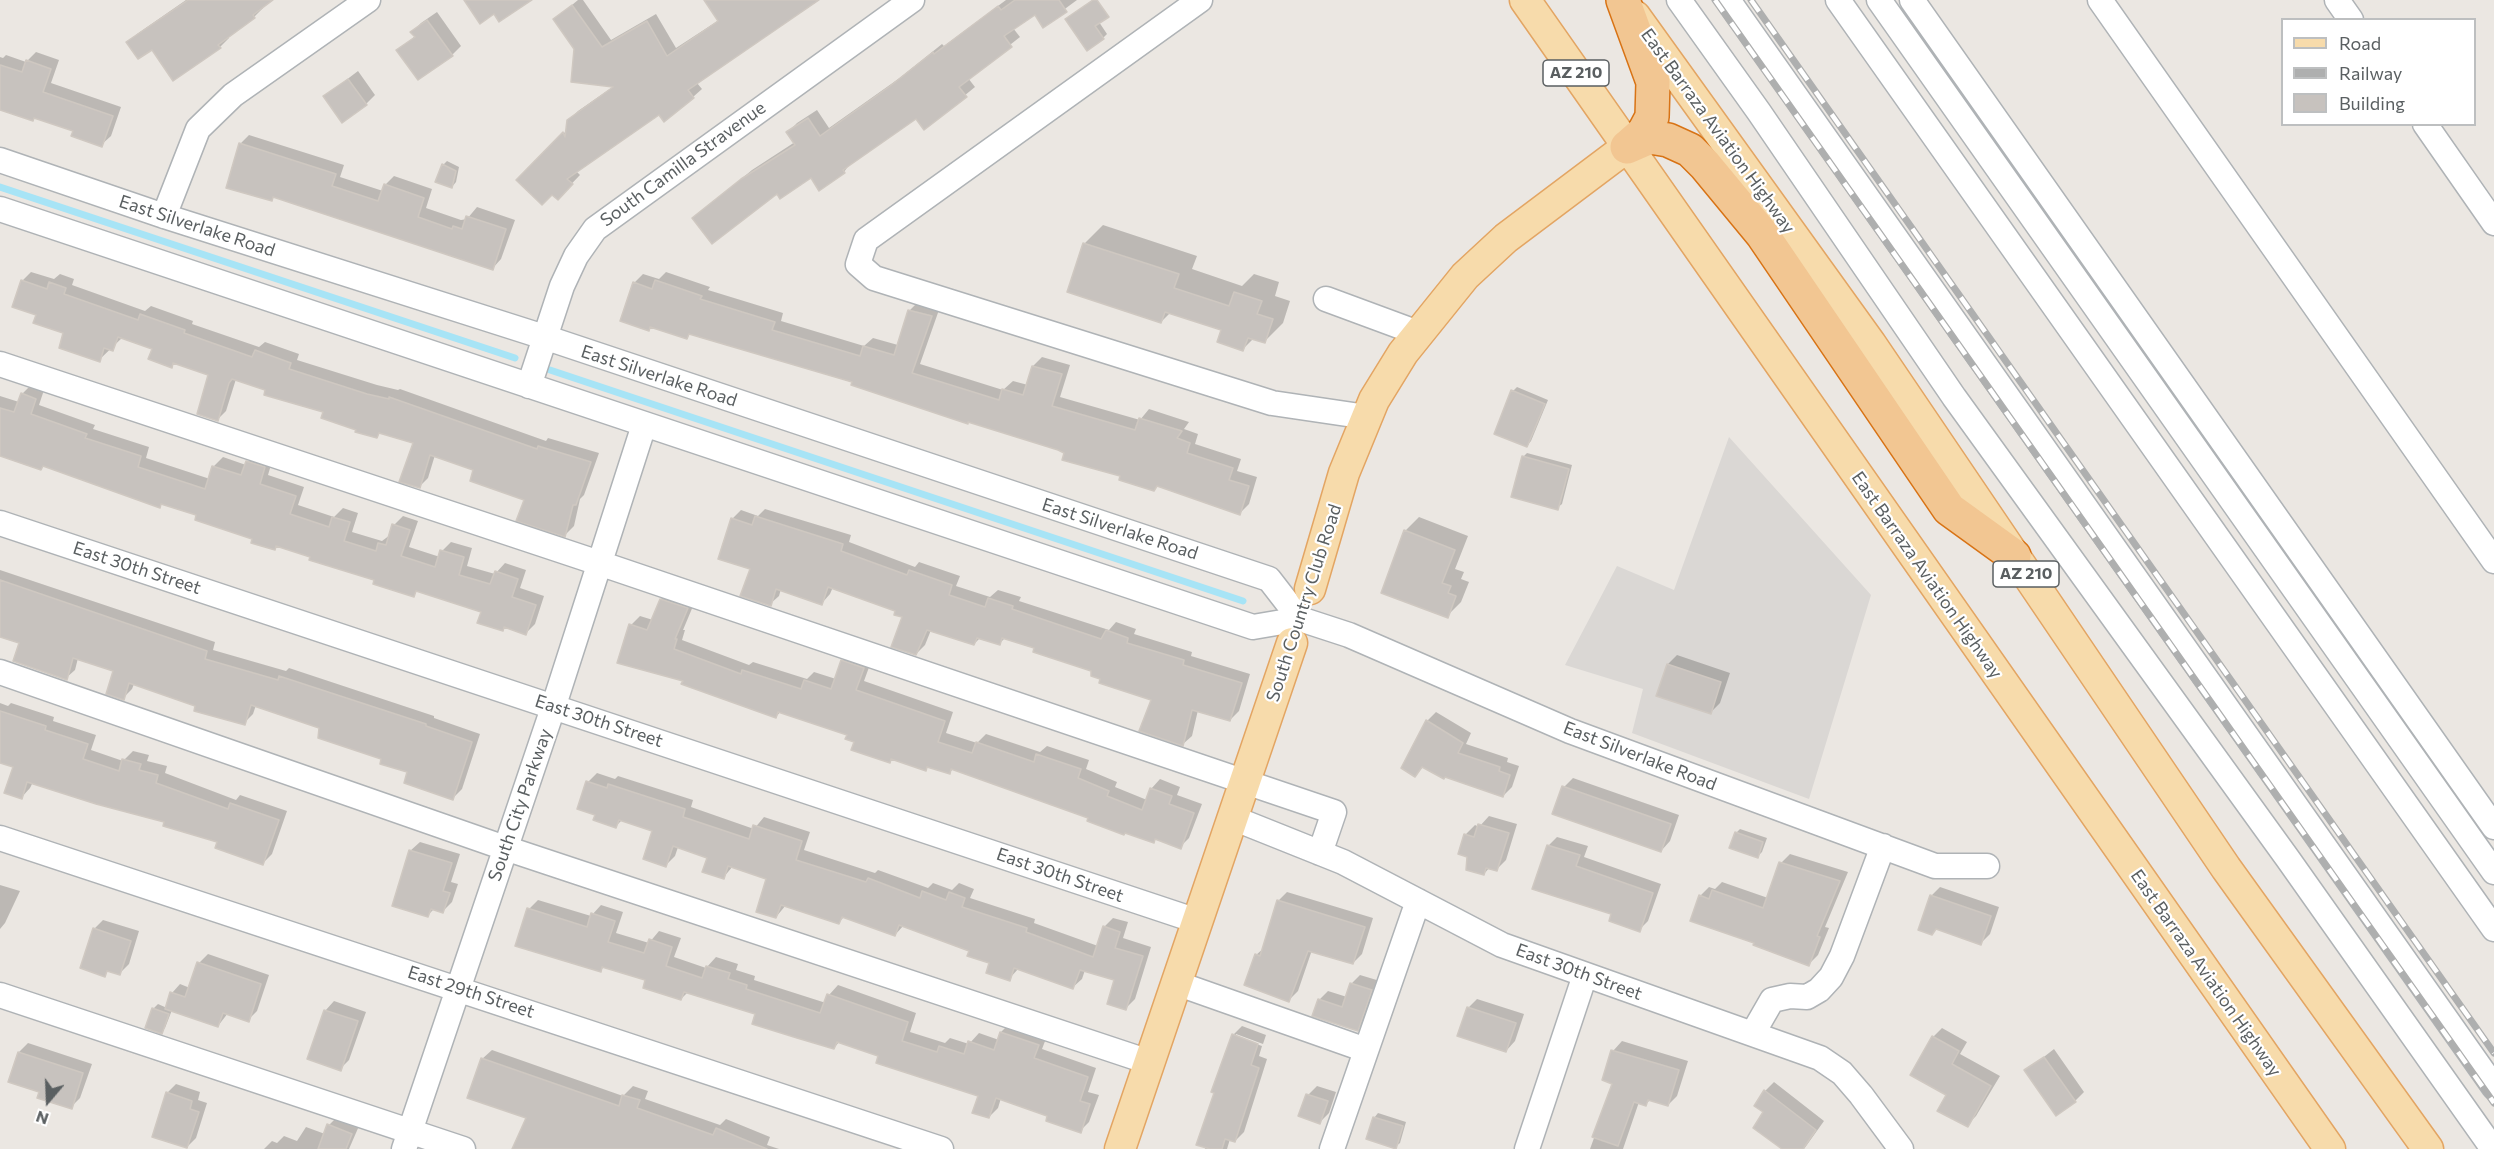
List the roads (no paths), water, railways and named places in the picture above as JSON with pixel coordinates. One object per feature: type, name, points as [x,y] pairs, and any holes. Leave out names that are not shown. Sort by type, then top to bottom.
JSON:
[{"type":"highway","points":[[1624,0],[1653,82],[1652,117],[1644,132],[1627,147]]},
{"type":"highway","points":[[1627,147],[1650,137],[1668,140],[1690,150],[1705,165],[1762,234],[1949,509],[2014,556]]},
{"type":"main road","name":"East Barraza Aviation Highway","points":[[1525,0],[2330,1149]]},
{"type":"main road","name":"East Barraza Aviation Highway","points":[[1624,0],[1870,344],[2226,868],[2428,1149]]},
{"type":"main road","name":"South Country Club Road","points":[[1310,589],[1343,478],[1374,400],[1418,333],[1465,276],[1506,238],[1627,147]]},
{"type":"main road","name":"South Country Club Road","points":[[1120,1149],[1296,631]]},
{"type":"street","points":[[164,216],[198,129],[233,95],[368,0]]},
{"type":"street","name":"South Camilla Stravenue","points":[[529,386],[562,286],[576,256],[595,229],[912,0]]},
{"type":"street","points":[[1200,0],[866,240],[858,264],[874,278],[1272,403],[1367,417]]},
{"type":"street","points":[[1679,0],[1759,112],[1954,398],[2288,859],[2493,1149]]},
{"type":"street","points":[[1728,0],[2494,1086]]},
{"type":"street","points":[[1838,0],[2494,929]]},
{"type":"street","points":[[1879,0],[2494,872]]},
{"type":"street","points":[[1912,0],[2494,827]]},
{"type":"street","points":[[2100,0],[2494,561]]},
{"type":"street","points":[[2337,0],[2349,18]]},
{"type":"street","points":[[2426,126],[2494,223]]},
{"type":"street","name":"East Silverlake Road","points":[[0,160],[164,216],[545,338],[1269,579],[1296,631]]},
{"type":"street","name":"East Silverlake Road","points":[[2,216],[529,386],[1253,627],[1349,635],[1570,731],[1935,866],[1987,866]]},
{"type":"street","points":[[1326,299],[1418,333]]},
{"type":"street","points":[[0,364],[599,563],[1334,812],[1320,853]]},
{"type":"street","name":"South City Parkway","points":[[407,1140],[554,705],[644,425]]},
{"type":"street","name":"East 30th Street","points":[[0,523],[554,705],[1197,921]]},
{"type":"street","name":"South Country Club Road","points":[[1296,631],[1310,589]]},
{"type":"street","points":[[0,672],[505,848],[1149,1062]]},
{"type":"street","name":"East 30th Street","points":[[1233,818],[1320,853],[1502,945],[1820,1058],[1842,1073],[1901,1149]]},
{"type":"street","name":"East 29th Street","points":[[0,838],[941,1149]]},
{"type":"street","points":[[1753,1033],[1772,1000],[1790,996],[1807,997],[1819,990],[1831,977],[1842,956],[1883,846]]},
{"type":"street","points":[[1332,1149],[1418,901]]},
{"type":"street","points":[[1527,1149],[1585,975]]},
{"type":"street","points":[[1176,983],[1366,1050]]},
{"type":"street","points":[[0,995],[407,1140],[463,1149]]},
{"type":"waterway","points":[[0,187],[515,358]]},
{"type":"waterway","points":[[550,370],[1243,601]]},
{"type":"railway","points":[[1715,0],[2494,1103]]},
{"type":"railway","points":[[1751,0],[2494,1053]]}]
